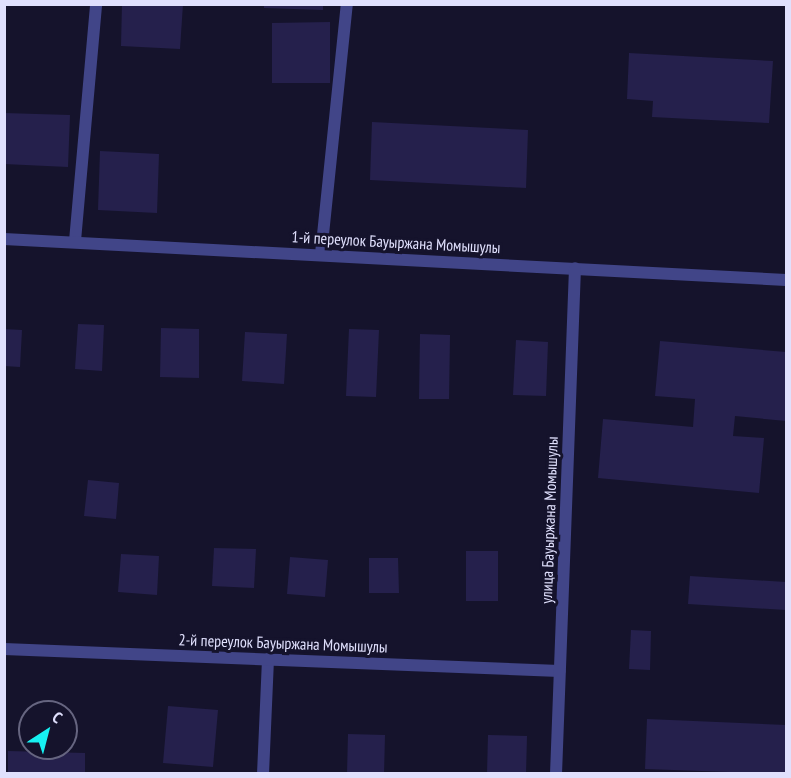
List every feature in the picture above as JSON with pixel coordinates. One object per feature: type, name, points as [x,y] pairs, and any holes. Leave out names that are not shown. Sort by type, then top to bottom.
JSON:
[{"type":"street","points":[[75,241],[96,4]]},
{"type":"street","points":[[321,254],[347,4]]},
{"type":"street","name":"1-й переулок Бауыржана Момышулы","points":[[4,239],[786,280]]},
{"type":"street","name":"улица Бауыржана Момышулы","points":[[556,774],[575,268]]},
{"type":"street","name":"2-й переулок Бауыржана Момышулы","points":[[4,649],[560,671]]},
{"type":"street","points":[[263,774],[268,659]]},
{"type":"building","points":[[122,4],[183,4],[180,49],[121,46]]},
{"type":"building","points":[[264,4],[323,4],[323,10],[264,8]]},
{"type":"building","points":[[330,22],[330,83],[272,83],[272,23]]},
{"type":"building","points":[[629,53],[773,61],[769,123],[652,117],[653,101],[627,99]]},
{"type":"building","points":[[4,113],[70,115],[68,167],[4,164]]},
{"type":"building","points":[[372,122],[528,130],[526,188],[370,180]]},
{"type":"building","points":[[100,151],[159,154],[157,213],[98,210]]},
{"type":"building","points":[[78,324],[104,325],[102,371],[75,369]]},
{"type":"building","points":[[161,328],[199,329],[199,378],[160,377]]},
{"type":"building","points":[[4,329],[22,330],[20,367],[4,366]]},
{"type":"building","points":[[349,329],[379,330],[376,397],[346,396]]},
{"type":"building","points":[[245,332],[287,334],[284,384],[242,381]]},
{"type":"building","points":[[420,334],[450,335],[449,399],[419,399]]},
{"type":"building","points":[[516,340],[548,342],[546,396],[513,395]]},
{"type":"building","points":[[660,341],[786,352],[786,421],[735,416],[733,436],[764,438],[759,493],[598,478],[603,419],[693,427],[695,399],[655,396]]},
{"type":"building","points":[[88,480],[119,483],[116,519],[84,516]]},
{"type":"building","points":[[214,548],[256,549],[254,588],[212,586]]},
{"type":"building","points":[[466,551],[498,551],[498,601],[466,601]]},
{"type":"building","points":[[121,554],[159,556],[157,595],[118,592]]},
{"type":"building","points":[[290,557],[328,560],[325,597],[287,594]]},
{"type":"building","points":[[369,558],[398,558],[399,593],[369,593]]},
{"type":"building","points":[[690,576],[786,582],[786,610],[688,604]]},
{"type":"building","points":[[631,630],[651,631],[650,670],[629,669]]},
{"type":"building","points":[[168,706],[218,710],[213,767],[163,763]]},
{"type":"building","points":[[647,719],[786,725],[786,774],[645,769]]},
{"type":"building","points":[[348,734],[385,735],[384,774],[347,774]]},
{"type":"building","points":[[488,735],[527,736],[526,774],[487,774]]},
{"type":"building","points":[[8,751],[18,751],[18,760],[78,760],[78,753],[85,753],[85,774],[8,774]]}]
